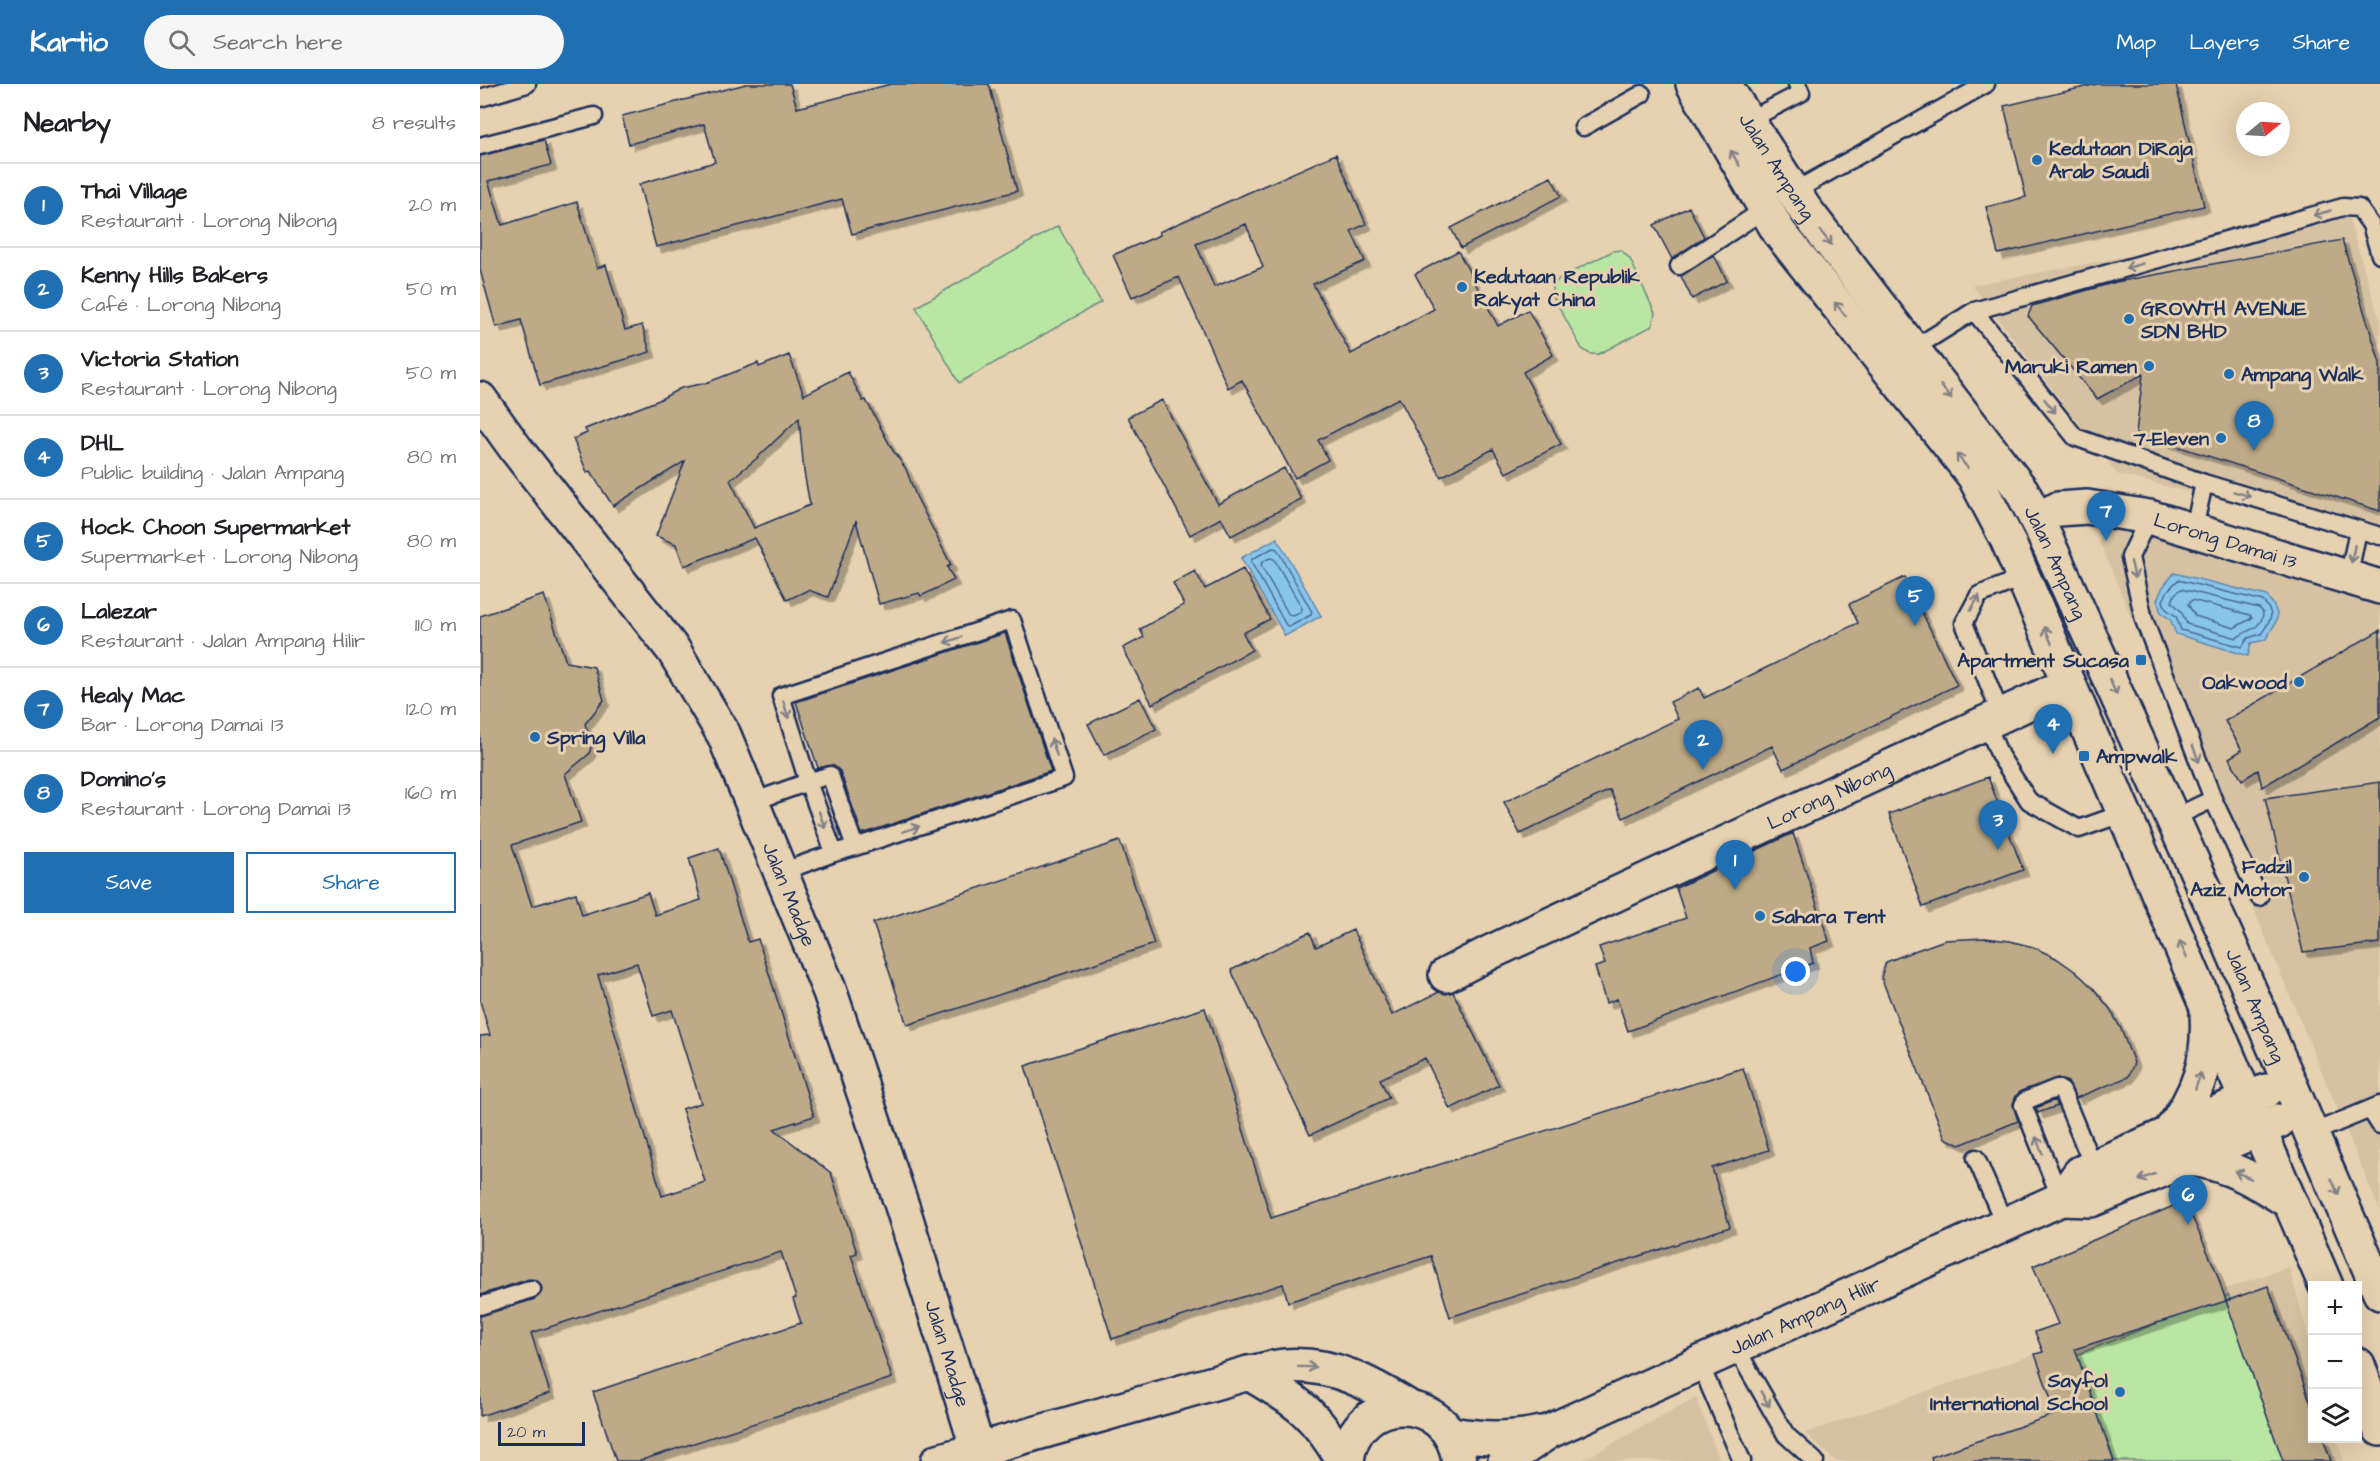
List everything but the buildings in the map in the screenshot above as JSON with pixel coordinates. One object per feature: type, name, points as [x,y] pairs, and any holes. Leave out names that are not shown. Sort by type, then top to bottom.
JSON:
[{"type":"street","name":"Jalan Ampang","points":[[1693,84],[1779,232],[1974,476],[2024,577],[2324,1281]]},
{"type":"street","name":"Jalan Ampang","points":[[1724,84],[1793,192],[2011,475],[2036,519],[2173,818],[2307,1122],[2372,1250],[2380,1293]]},
{"type":"street","name":"Jalan Madge","points":[[480,399],[516,449],[674,651],[724,735],[830,992],[903,1209],[978,1450]]},
{"type":"street","name":"Lorong Damai 13","points":[[2036,519],[2058,508],[2087,507],[2149,517],[2380,587]]},
{"type":"street","name":"Lorong Nibong","points":[[1446,975],[2069,684]]},
{"type":"street","points":[[2170,1132],[2189,1107],[2206,1056],[2208,1039],[2206,1003]]},
{"type":"street","points":[[2099,1181],[2170,1132],[2289,1081]]},
{"type":"street","points":[[2061,1199],[2079,1173],[2099,1181],[2191,1159],[2260,1129],[2307,1122]]},
{"type":"street","points":[[2191,1159],[2219,1164],[2260,1183],[2291,1203]]},
{"type":"street","name":"Jalan Ampang Hilir","points":[[1505,1461],[1548,1432],[2061,1199]]},
{"type":"street","points":[[938,1461],[1249,1373],[1285,1366],[1317,1367],[1345,1373],[1374,1386],[1410,1408],[1440,1421],[1455,1447]]},
{"type":"street","points":[[1249,1373],[1309,1412],[1345,1461]]},
{"type":"street","points":[[2362,1377],[2380,1429]]},
{"type":"street","points":[[1345,1461],[1354,1435],[1364,1422],[1378,1413],[1394,1408],[1410,1408]]},
{"type":"street","name":"Jalan Ampang Hilir","points":[[1455,1447],[1486,1439],[1513,1439],[1548,1432]]},
{"type":"lane","points":[[480,98],[527,84]]},
{"type":"lane","points":[[1747,122],[1801,93],[1797,84]]},
{"type":"lane","points":[[1793,192],[1986,84]]},
{"type":"lane","points":[[1583,127],[1642,94]]},
{"type":"lane","points":[[480,146],[594,116]]},
{"type":"lane","points":[[1913,350],[1974,311],[2343,207],[2359,208],[2371,225],[2380,255]]},
{"type":"lane","points":[[1679,266],[1765,209]]},
{"type":"lane","points":[[1974,311],[2075,436],[2204,483],[2380,536]]},
{"type":"lane","points":[[2194,529],[2204,483]]},
{"type":"lane","points":[[2149,517],[2130,557],[2144,620],[2213,799],[2259,897]]},
{"type":"lane","points":[[2348,579],[2358,530]]},
{"type":"lane","points":[[2024,577],[1979,595],[1964,623],[1993,718],[2000,756],[2029,801],[2079,829],[2124,813]]},
{"type":"lane","points":[[781,872],[1065,778],[1012,620],[781,696],[808,782],[834,853]]},
{"type":"lane","points":[[752,802],[830,775],[855,847]]},
{"type":"lane","points":[[2173,818],[2213,799]]},
{"type":"lane","points":[[2061,1199],[2023,1105],[2025,1101],[2057,1088],[2062,1091],[2099,1181]]},
{"type":"lane","points":[[2307,1122],[2375,1107],[2380,1125]]},
{"type":"lane","points":[[1976,1158],[2005,1225]]},
{"type":"lane","points":[[480,1305],[532,1289]]},
{"type":"lane","points":[[1736,1348],[1786,1435],[1815,1461]]},
{"type":"lane","points":[[1700,1364],[1742,1461]]},
{"type":"shaded area","name":"Ampang Walk","points":[[2348,216],[2380,320],[2380,540],[2117,474],[1972,285]]},
{"type":"shaded area","points":[[2110,526],[2380,594],[2380,1211],[2099,540]]},
{"type":"shaded area","name":"Sayfol International School","points":[[2289,1267],[2308,1336],[2308,1443],[2338,1443],[2344,1461],[1835,1461],[1805,1433]]},
{"type":"shaded area","points":[[1696,1397],[1720,1461],[1581,1461]]},
{"type":"green space","points":[[1058,226],[1101,302],[959,383],[916,307]]},
{"type":"green space","points":[[1621,250],[1630,259],[1655,313],[1652,326],[1599,354],[1590,354],[1582,349],[1552,294],[1552,286],[1561,277],[1613,251]]},
{"type":"green space","points":[[2229,1295],[2288,1461],[2113,1461],[2076,1355]]},
{"type":"water","points":[[1277,538],[1321,616],[1285,636],[1241,558]]},
{"type":"water","points":[[2174,573],[2267,596],[2277,613],[2276,623],[2265,640],[2251,643],[2248,656],[2176,634],[2170,619],[2161,613],[2157,600],[2163,587]]},
{"type":"place","name":"Kedutaan DiRaja Arab Saudi","points":[[2037,160]]},
{"type":"place","name":"Kedutaan Republik Rakyat China","points":[[1462,287]]},
{"type":"place","name":"GROWTH AVENUE SDN BHD","points":[[2129,319]]},
{"type":"place","name":"Maruki Ramen","points":[[2149,366]]},
{"type":"place","name":"Ampang Walk","points":[[2229,374]]},
{"type":"place","name":"7-Eleven","points":[[2221,438]]},
{"type":"place","name":"Domino's","points":[[2254,451]]},
{"type":"place","name":"Healy Mac","points":[[2106,541]]},
{"type":"place","name":"Hock Choon Supermarket","points":[[1915,626]]},
{"type":"place","name":"Apartment Sucasa","points":[[2141,660]]},
{"type":"place","name":"Oakwood","points":[[2299,682]]},
{"type":"place","name":"Spring Villa","points":[[535,737]]},
{"type":"place","name":"DHL","points":[[2053,754]]},
{"type":"place","name":"Ampwalk","points":[[2084,756]]},
{"type":"place","name":"Kenny Hills Bakers","points":[[1703,770]]},
{"type":"place","name":"Victoria Station","points":[[1998,850]]},
{"type":"place","name":"Fadzil Aziz Motor","points":[[2304,877]]},
{"type":"place","name":"Thai Village","points":[[1735,890]]},
{"type":"place","name":"Sahara Tent","points":[[1760,916]]},
{"type":"place","name":"Lalezar","points":[[2188,1225]]},
{"type":"place","name":"Sayfol International School","points":[[2120,1392]]}]
